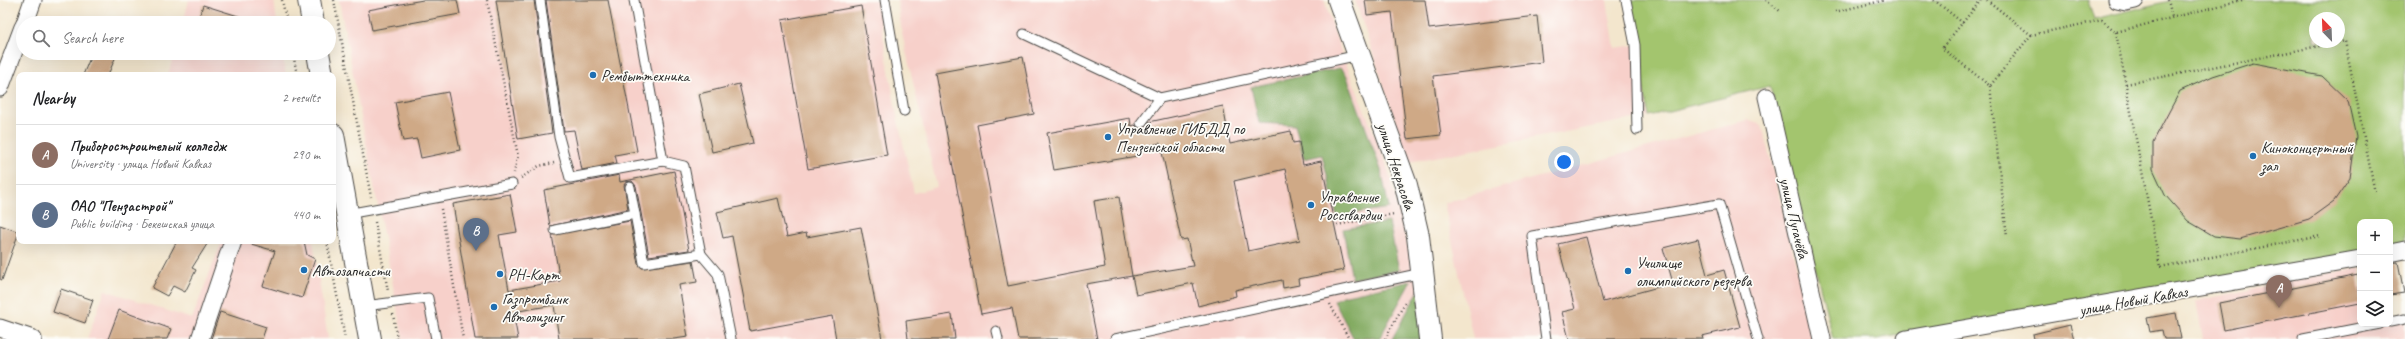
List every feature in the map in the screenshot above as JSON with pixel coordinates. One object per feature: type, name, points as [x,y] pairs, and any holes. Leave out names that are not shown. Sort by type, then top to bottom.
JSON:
[{"type":"main road","points":[[309,0],[312,16]]},
{"type":"main road","name":"улица Некрасова","points":[[1339,0],[1406,185],[1412,210],[1422,273],[1430,339]]},
{"type":"main road","points":[[319,60],[321,72]]},
{"type":"main road","points":[[336,156],[370,339]]},
{"type":"street","points":[[27,16],[33,0]]},
{"type":"street","points":[[2117,0],[2126,2],[2135,0]]},
{"type":"street","points":[[0,88],[16,46]]},
{"type":"street","name":"улица Пугачёва","points":[[1767,97],[1822,339]]},
{"type":"street","points":[[200,339],[232,244]]},
{"type":"street","points":[[2393,252],[2405,250]]},
{"type":"street","name":"улица Новый Кавказ","points":[[1906,339],[2357,260]]},
{"type":"street","points":[[0,328],[33,339]]},
{"type":"lane","points":[[540,0],[560,137],[570,178],[663,161],[684,166],[701,254],[718,274],[731,339]]},
{"type":"lane","points":[[634,0],[663,161]]},
{"type":"lane","points":[[885,0],[904,111]]},
{"type":"lane","points":[[1626,0],[1635,45],[1637,130]]},
{"type":"lane","points":[[1024,34],[1160,98],[1358,55]]},
{"type":"lane","points":[[1141,123],[1160,98]]},
{"type":"lane","points":[[347,214],[512,184]]},
{"type":"lane","points":[[630,187],[644,263],[701,254]]},
{"type":"lane","points":[[1546,339],[1532,236],[1719,204],[1758,339]]},
{"type":"lane","points":[[555,230],[635,214]]},
{"type":"lane","points":[[1115,339],[1126,338],[1422,273]]},
{"type":"lane","points":[[364,306],[428,298],[436,339]]},
{"type":"lane","points":[[2393,321],[2405,319]]},
{"type":"lane","points":[[2303,339],[2365,327]]},
{"type":"path","points":[[282,0],[285,16]]},
{"type":"path","points":[[334,0],[397,339]]},
{"type":"path","points":[[487,0],[518,156],[512,184]]},
{"type":"path","points":[[1766,0],[1780,11]]},
{"type":"path","points":[[1835,12],[1885,0]]},
{"type":"path","points":[[1934,0],[1962,23]]},
{"type":"path","points":[[1981,0],[1942,48],[1990,86],[2007,237]]},
{"type":"path","points":[[1987,0],[2031,35]]},
{"type":"path","points":[[2168,0],[2172,17]]},
{"type":"path","points":[[2116,32],[2242,0]]},
{"type":"path","points":[[1990,86],[2031,35],[2102,20],[2116,32],[2160,266],[2320,236]]},
{"type":"path","points":[[2126,84],[2345,41],[2375,193]]},
{"type":"path","points":[[294,60],[296,72]]},
{"type":"path","points":[[512,184],[538,166],[565,160]]},
{"type":"path","points":[[439,197],[463,339]]},
{"type":"path","points":[[1337,225],[1412,210]]},
{"type":"path","points":[[328,244],[345,339]]},
{"type":"path","points":[[1324,294],[1349,339]]},
{"type":"path","points":[[1385,339],[1407,299]]},
{"type":"shaded area","points":[[189,0],[274,0],[276,16],[185,16]]},
{"type":"shaded area","points":[[339,0],[877,0],[896,112],[914,193],[937,187],[903,38],[897,0],[1324,0],[1341,51],[1388,169],[1419,290],[1423,339],[403,339]]},
{"type":"shaded area","points":[[1355,0],[1607,0],[1615,48],[1635,45],[1649,116],[1409,162]]},
{"type":"shaded area","points":[[172,60],[283,60],[285,72],[169,72]]},
{"type":"shaded area","name":"Училище олимпийского резерва","points":[[1747,120],[1762,125],[1814,339],[1473,339],[1444,203]]},
{"type":"shaded area","points":[[221,244],[313,244],[328,339],[87,339],[105,290],[192,319]]},
{"type":"shaded area","points":[[2357,268],[2357,327],[2393,327],[2393,316],[2405,314],[2405,339],[2203,339],[2196,301]]},
{"type":"green space","points":[[1631,0],[2088,0],[2094,19],[2174,0],[2405,0],[2405,247],[2393,249],[2393,219],[2357,219],[2357,258],[1876,339],[1833,339],[1770,86],[1649,116],[1635,45]]},
{"type":"green space","points":[[1340,68],[1346,74],[1381,170],[1389,208],[1337,216],[1322,155],[1304,159],[1295,125],[1259,123],[1251,87]]},
{"type":"green space","points":[[1389,222],[1399,270],[1352,279],[1343,229]]},
{"type":"green space","points":[[1411,281],[1379,339],[1367,337],[1354,339],[1334,301],[1342,296]]},
{"type":"green space","points":[[1419,290],[1423,339],[1392,339]]},
{"type":"building","points":[[423,0],[457,0],[460,14],[372,30],[368,10]]},
{"type":"building","points":[[496,0],[534,0],[552,133],[518,139]]},
{"type":"building","name":"Рембыттехника","points":[[546,0],[608,0],[637,151],[615,155],[617,163],[582,170],[574,130],[564,131]]},
{"type":"building","points":[[1365,0],[1425,0],[1429,29],[1537,16],[1542,62],[1433,76],[1441,135],[1407,139],[1392,12],[1367,15]]},
{"type":"building","points":[[203,5],[238,16],[199,16]]},
{"type":"building","points":[[861,6],[887,155],[808,169],[782,20]]},
{"type":"building","points":[[1023,57],[1034,114],[977,125],[1008,286],[1105,267],[1094,201],[1119,197],[1132,276],[1086,284],[1097,339],[1018,339],[1012,308],[981,314],[935,73]]},
{"type":"building","points":[[89,60],[114,60],[109,72],[84,72]]},
{"type":"building","name":"Киноконцертный зал","points":[[2253,63],[2322,76],[2348,101],[2356,137],[2350,178],[2334,201],[2309,219],[2240,239],[2214,236],[2188,221],[2165,195],[2153,169],[2153,142],[2180,91],[2213,76]]},
{"type":"building","points":[[739,84],[753,143],[712,152],[699,94]]},
{"type":"building","points":[[448,92],[460,150],[421,158],[417,139],[403,141],[395,102]]},
{"type":"building","points":[[1223,106],[1230,144],[1291,131],[1293,143],[1299,142],[1303,165],[1321,161],[1344,270],[1298,279],[1299,285],[1283,288],[1282,280],[1235,290],[1236,296],[1198,306],[1193,283],[1136,295],[1132,276],[1193,266],[1187,239],[1181,240],[1160,143],[1135,149],[1137,156],[1054,170],[1047,133],[1130,118],[1131,126],[1135,125],[1138,128],[1143,129],[1149,122]],"holes":[[[1285,169],[1300,240],[1248,251],[1234,181]]]},
{"type":"building","points":[[674,171],[689,250],[649,256],[636,186],[632,181],[626,182],[624,185],[628,209],[550,226],[544,190],[619,175],[620,182]]},
{"type":"building","points":[[510,194],[517,232],[499,235],[509,290],[560,281],[552,235],[630,221],[638,264],[642,268],[693,261],[697,282],[679,285],[688,337],[674,339],[559,339],[554,305],[513,312],[518,339],[475,339],[453,204]]},
{"type":"building","points":[[778,198],[787,237],[806,233],[807,237],[861,227],[882,339],[836,339],[832,316],[750,331],[732,236],[723,238],[717,212]]},
{"type":"building","points":[[0,225],[16,231],[16,240],[2,280],[0,279]]},
{"type":"building","points":[[1586,237],[1603,302],[1673,283],[1663,248],[1698,239],[1707,275],[1724,270],[1740,327],[1702,336],[1703,339],[1569,339],[1562,312],[1575,309],[1558,244]]},
{"type":"building","points":[[175,244],[207,244],[192,268],[196,270],[185,292],[173,286],[167,296],[152,288]]},
{"type":"building","points":[[251,244],[305,244],[307,255],[315,259],[302,298],[263,286],[275,251]]},
{"type":"building","points":[[2398,262],[2404,293],[2393,295],[2393,263]]},
{"type":"building","points":[[2357,275],[2357,304],[2224,330],[2219,303]]},
{"type":"building","points":[[61,289],[93,300],[85,323],[53,312]]},
{"type":"building","points":[[119,310],[171,329],[167,339],[108,339]]},
{"type":"building","points":[[220,312],[266,327],[262,339],[211,339]]},
{"type":"building","points":[[2176,313],[2181,339],[2164,339],[2162,330],[2150,332],[2147,318]]},
{"type":"building","points":[[952,314],[955,339],[908,339],[906,321]]},
{"type":"building","points":[[2070,325],[2074,339],[2034,339],[2033,334]]},
{"type":"place","name":"Рембыттехника","points":[[593,75]]},
{"type":"place","name":"Управление ГИБДД по Пензенской области","points":[[1108,137]]},
{"type":"place","name":"Киноконцертный зал","points":[[2253,156]]},
{"type":"place","name":"Управление Россгвардии","points":[[1311,205]]},
{"type":"place","name":"ОАО \"Пензастрой\"","points":[[476,251]]},
{"type":"place","name":"Автозапчасти","points":[[304,270]]},
{"type":"place","name":"Училище олимпийского резерва","points":[[1628,271]]},
{"type":"place","name":"РН-Карт","points":[[500,274]]},
{"type":"place","name":"Газпромбанк Автолизинг","points":[[494,307]]},
{"type":"place","name":"Приборостроителый колледж","points":[[2279,308]]}]
